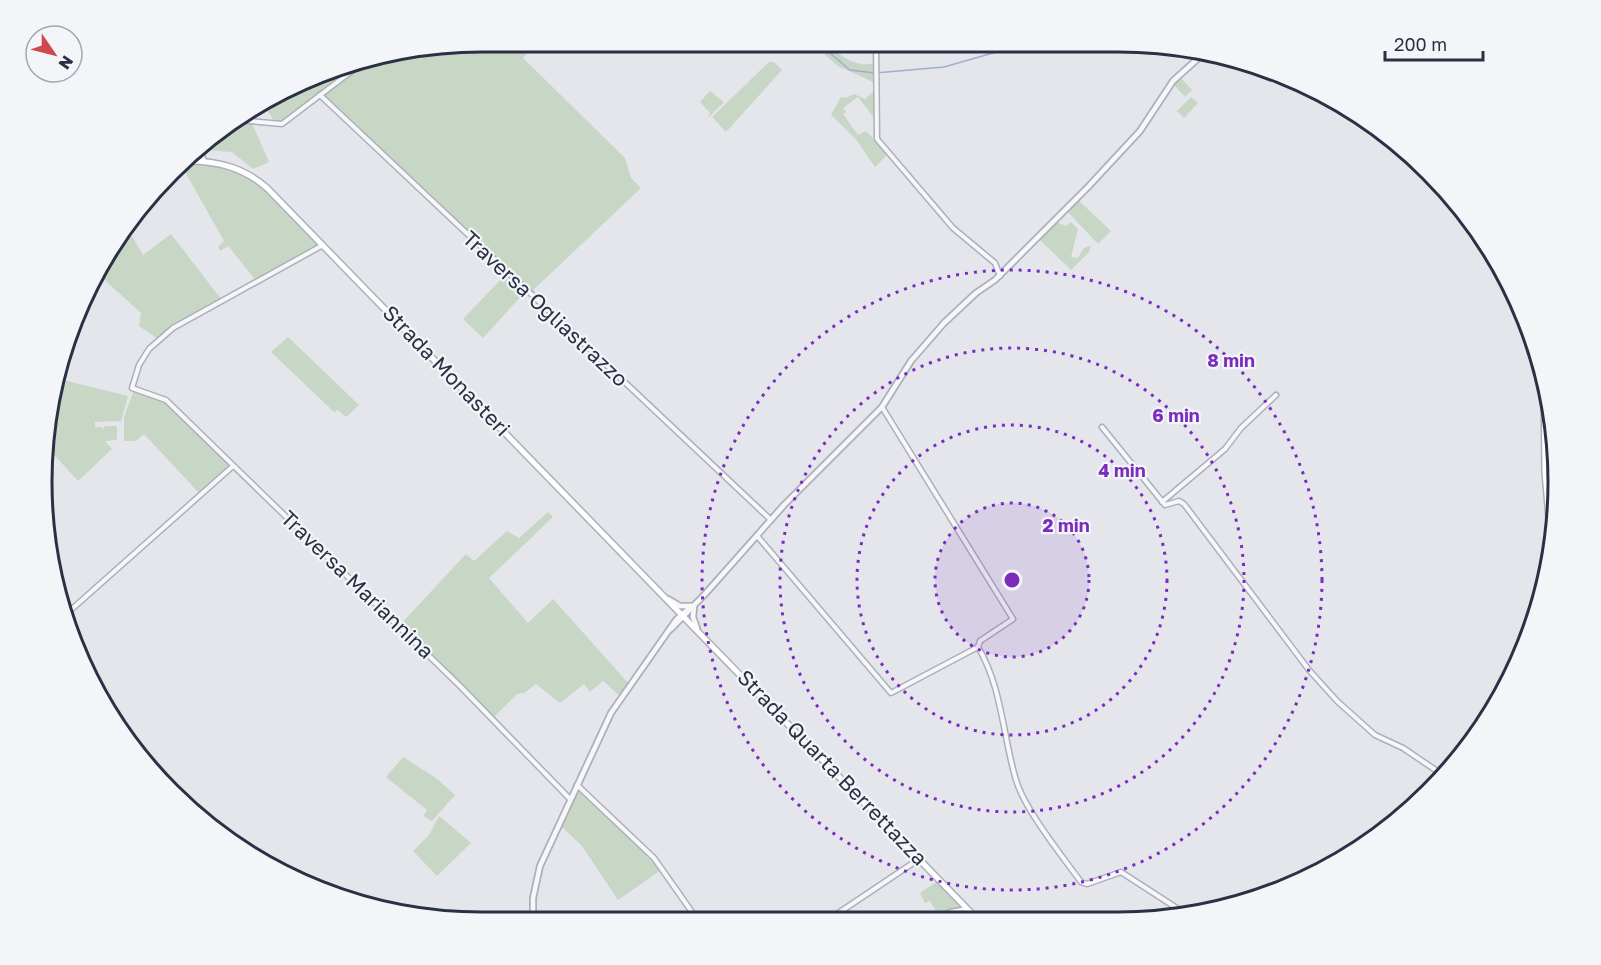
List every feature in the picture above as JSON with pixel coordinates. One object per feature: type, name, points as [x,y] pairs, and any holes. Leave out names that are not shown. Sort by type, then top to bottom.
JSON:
[{"type":"main road","name":"Strada Monasteri","points":[[197,161],[228,165],[252,176],[323,245],[684,615]]},
{"type":"main road","points":[[1545,423],[1548,506]]},
{"type":"main road","name":"Strada Quarta Berrettazza","points":[[684,615],[971,912]]},
{"type":"street","points":[[876,52],[877,139],[953,228],[996,264],[1000,276]]},
{"type":"street","points":[[532,912],[540,866],[611,713],[676,622],[699,601],[771,520],[882,407],[918,351],[976,293],[1000,276],[1118,155],[1140,131],[1173,81],[1196,60]]},
{"type":"street","points":[[250,121],[282,124],[348,74]]},
{"type":"street","name":"Traversa Ogliastrazzo","points":[[320,95],[771,520]]},
{"type":"street","points":[[203,156],[204,161]]},
{"type":"street","name":"Traversa Mariannina","points":[[323,245],[173,328],[149,349],[139,365],[132,388],[166,400],[460,686],[570,799]]},
{"type":"street","points":[[1162,502],[1225,449],[1240,428],[1276,395]]},
{"type":"street","points":[[882,407],[1013,619],[980,641],[978,647],[1004,723],[1006,740],[1019,789],[1048,837],[1081,882],[1087,884],[1121,872],[1178,909]]},
{"type":"street","points":[[1102,427],[1162,502],[1167,506],[1179,501],[1184,504],[1309,670],[1347,712],[1375,735],[1404,748],[1437,771]]},
{"type":"street","points":[[72,609],[233,466]]},
{"type":"street","points":[[758,537],[891,693],[978,647]]},
{"type":"street","points":[[668,599],[680,606],[692,607]]},
{"type":"street","points":[[668,599],[675,610],[676,622]]},
{"type":"street","points":[[692,607],[697,628]]},
{"type":"street","points":[[676,622],[697,628]]},
{"type":"street","points":[[577,785],[654,858],[692,912]]},
{"type":"street","points":[[840,912],[920,859]]},
{"type":"street","points":[[950,912],[968,909]]},
{"type":"green space","points":[[529,52],[523,58],[625,158],[631,178],[641,188],[530,293],[323,96],[354,72],[399,61],[454,53]]},
{"type":"green space","points":[[822,52],[835,52],[856,63],[874,63],[873,82],[838,66]]},
{"type":"green space","points":[[769,62],[774,62],[782,70],[726,132],[712,117]]},
{"type":"green space","points":[[344,75],[292,115],[288,113],[289,116],[281,123],[274,121],[267,110]]},
{"type":"green space","points":[[1181,78],[1192,90],[1185,97],[1174,85]]},
{"type":"green space","points":[[710,91],[724,102],[708,118],[710,113],[700,102]]},
{"type":"green space","points":[[874,91],[874,118],[858,97],[843,108],[846,112],[843,114],[858,135],[866,131],[888,154],[875,167],[855,138],[831,115],[841,97],[846,98],[854,94],[865,99]]},
{"type":"green space","points":[[1191,97],[1198,103],[1184,118],[1177,111]]},
{"type":"green space","points":[[247,123],[252,123],[269,162],[253,169],[232,152],[210,150]]},
{"type":"green space","points":[[194,164],[231,171],[248,178],[276,199],[319,245],[274,271],[269,270],[269,273],[257,280],[228,246],[220,251],[218,247],[224,241],[185,172]]},
{"type":"green space","points":[[1078,200],[1111,231],[1098,244],[1067,211]]},
{"type":"green space","points":[[1056,222],[1066,226],[1071,222],[1078,229],[1071,257],[1078,258],[1084,248],[1091,245],[1089,252],[1071,270],[1039,239]]},
{"type":"green space","points":[[171,234],[221,299],[182,321],[158,339],[139,326],[141,313],[104,279],[130,237],[132,236],[143,255]]},
{"type":"green space","points":[[506,274],[525,292],[483,338],[463,319]]},
{"type":"green space","points":[[288,337],[359,405],[346,417],[338,410],[334,412],[271,352]]},
{"type":"green space","points":[[65,380],[128,396],[121,421],[95,422],[95,427],[102,427],[102,430],[105,426],[117,426],[117,440],[105,441],[112,449],[78,481],[53,454]]},
{"type":"green space","points":[[134,390],[165,401],[229,464],[228,468],[200,494],[144,434],[136,441],[124,441],[124,417]]},
{"type":"green space","points":[[548,512],[553,517],[489,578],[528,623],[553,599],[629,684],[626,684],[620,696],[603,681],[590,692],[584,684],[560,703],[536,684],[524,693],[517,694],[493,718],[400,625],[466,554],[474,561],[507,531],[519,538]]},
{"type":"green space","points":[[403,757],[436,778],[455,795],[432,821],[423,816],[427,810],[386,777]]},
{"type":"green space","points":[[581,790],[661,870],[618,900],[582,846],[560,825],[576,791]]},
{"type":"green space","points":[[439,816],[471,843],[437,876],[413,851],[429,835]]},
{"type":"green space","points":[[938,881],[963,908],[952,912],[937,912],[930,901],[925,903],[920,893]]},
{"type":"waterway","points":[[829,52],[850,70],[875,73],[944,67],[996,52]]}]
